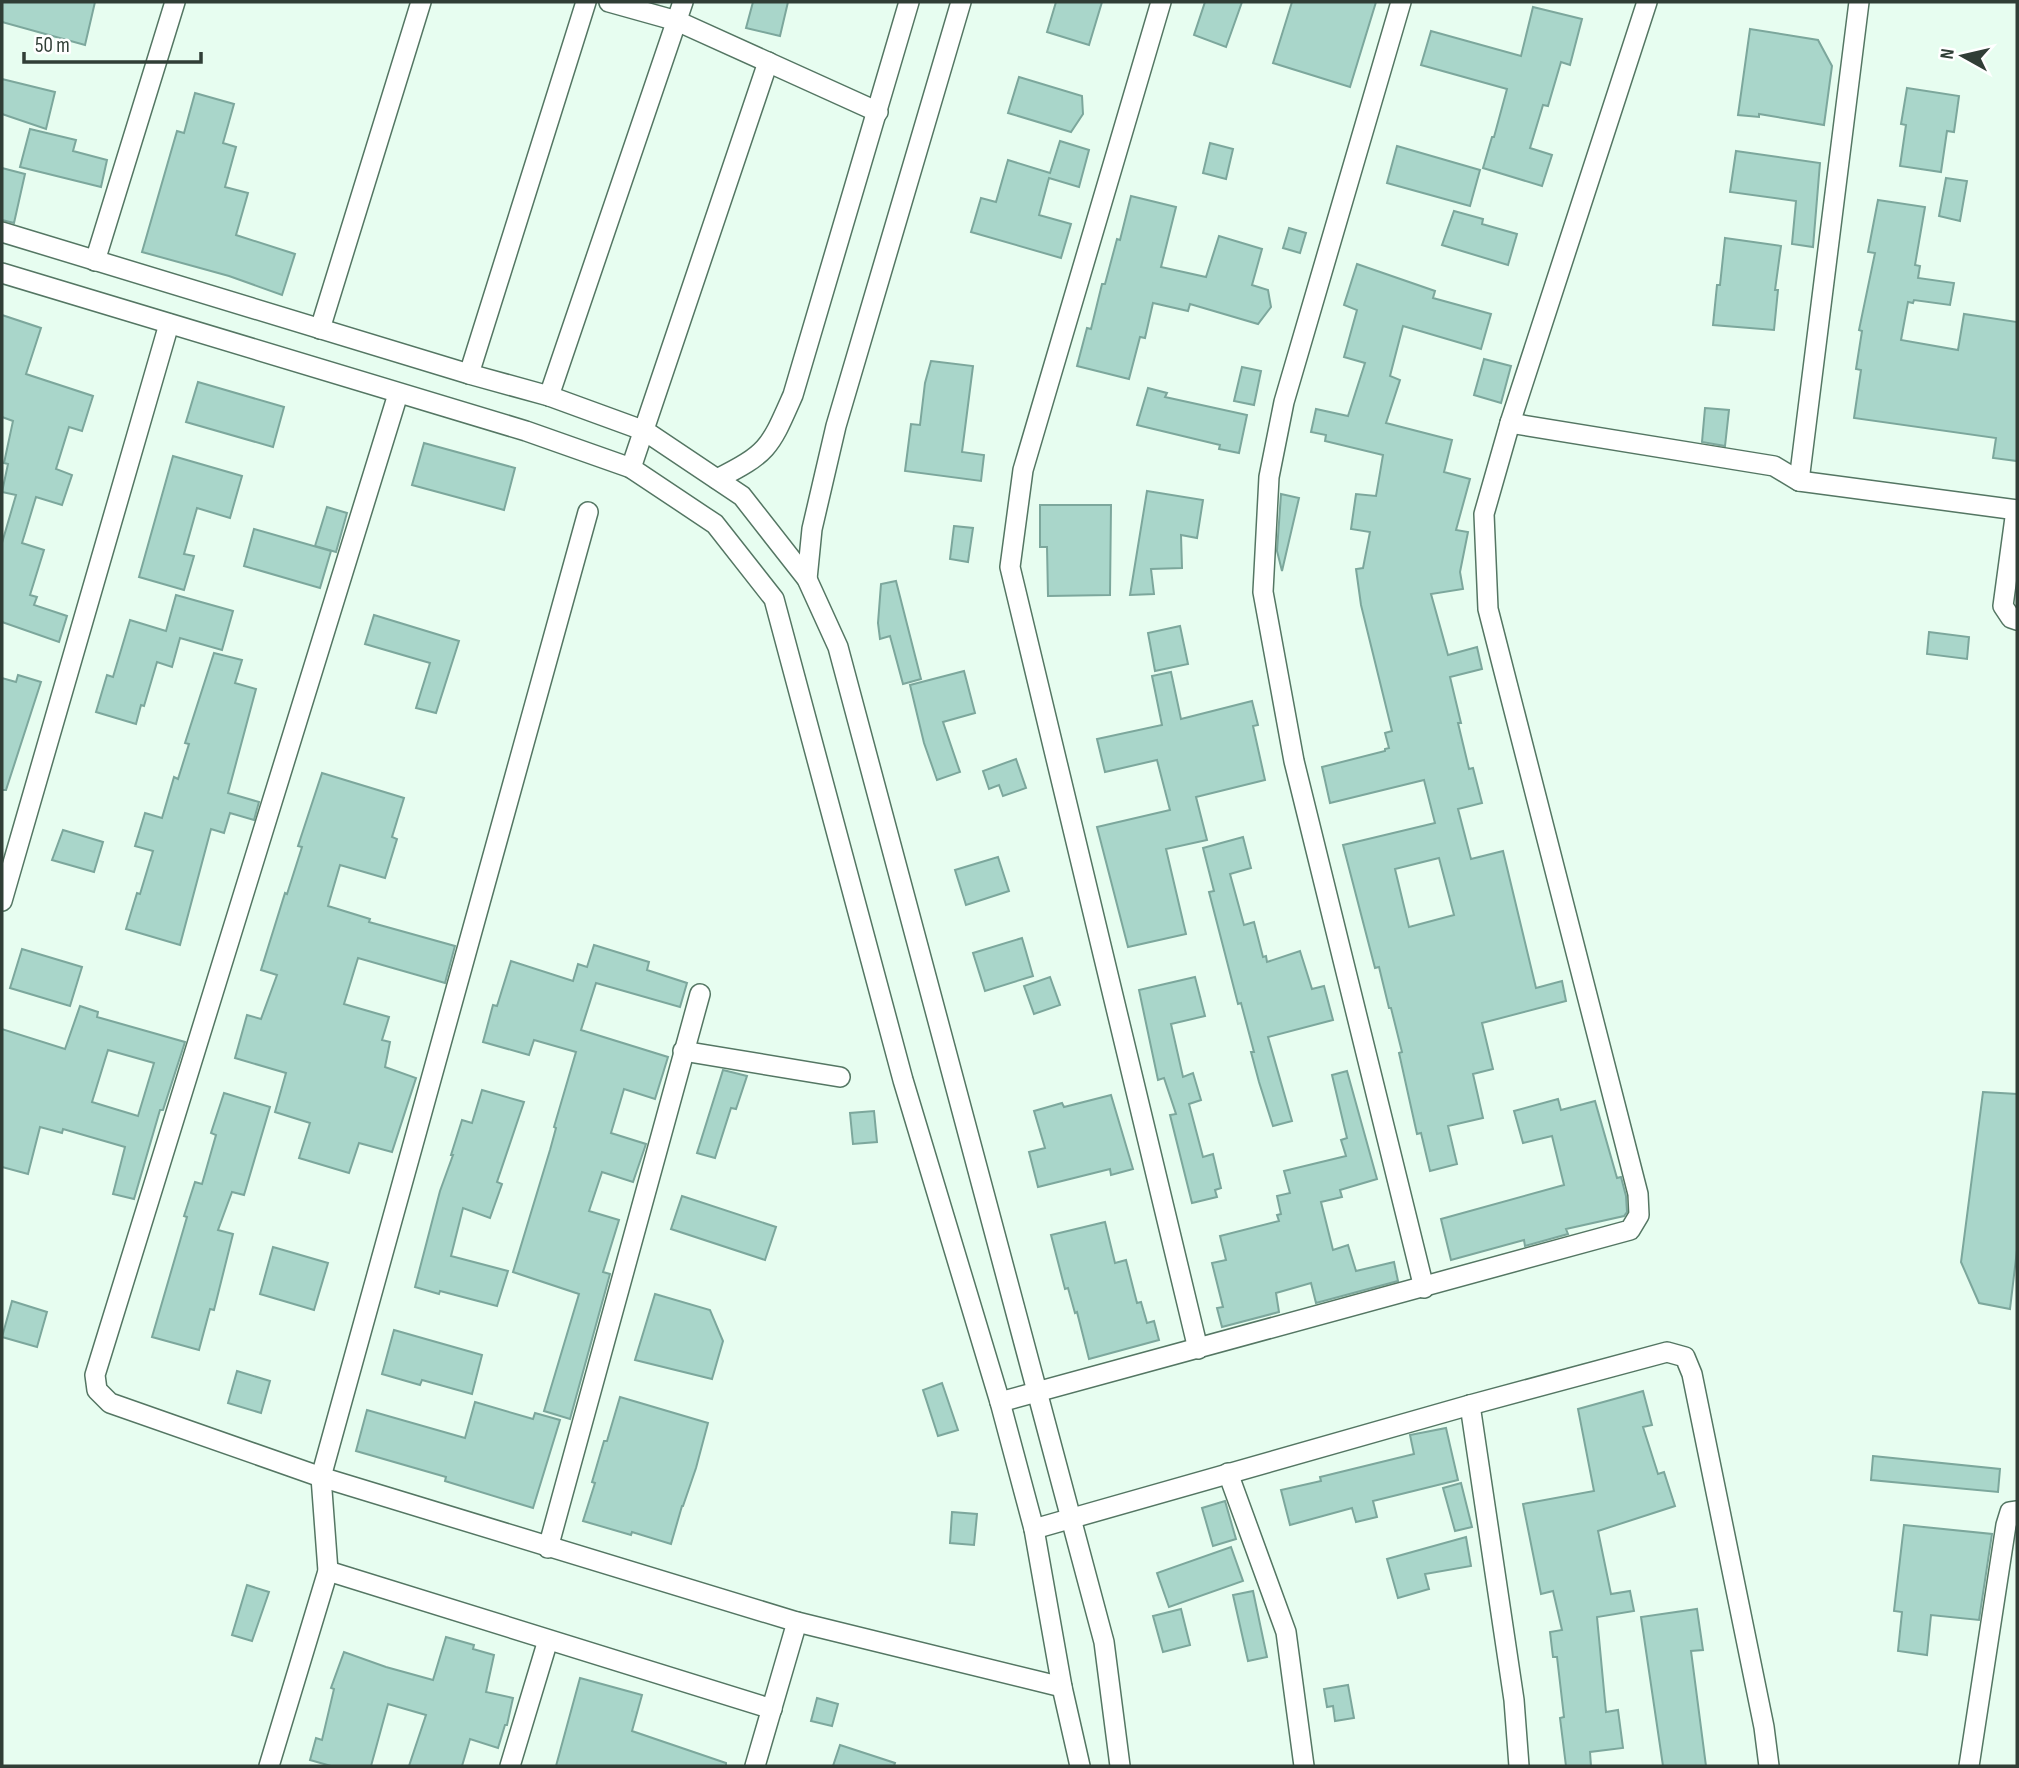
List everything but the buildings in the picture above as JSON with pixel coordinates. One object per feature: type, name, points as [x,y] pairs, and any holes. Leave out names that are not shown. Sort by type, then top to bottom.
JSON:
[{"type":"street","points":[[95,261],[176,2]]},
{"type":"street","points":[[320,330],[421,2]]},
{"type":"street","points":[[469,374],[586,2]]},
{"type":"street","points":[[609,2],[677,21],[878,112]]},
{"type":"street","points":[[549,396],[683,2]]},
{"type":"street","points":[[717,479],[749,463],[763,452],[774,438],[793,395],[909,2]]},
{"type":"street","points":[[807,579],[812,529],[836,426],[961,2]]},
{"type":"street","points":[[1161,2],[1023,470],[1010,567],[1198,1349]]},
{"type":"street","points":[[1401,2],[1284,402],[1269,477],[1263,592],[1294,761],[1424,1287]]},
{"type":"street","points":[[1000,1402],[1630,1230],[1639,1215],[1635,1180],[1488,609],[1484,514],[1510,423],[1647,2]]},
{"type":"street","points":[[1799,481],[1859,2]]},
{"type":"street","points":[[631,468],[768,62]]},
{"type":"street","points":[[2,232],[320,330],[549,396],[645,431],[742,496],[807,579],[838,647],[1104,1642],[1120,1766]]},
{"type":"street","points":[[2,273],[526,431],[631,468],[715,524],[774,599],[903,1080],[1000,1402],[1034,1530],[1062,1687],[1080,1766]]},
{"type":"street","points":[[2,901],[169,324]]},
{"type":"street","points":[[398,394],[95,1375],[97,1390],[110,1403],[321,1478],[548,1548],[797,1622],[1062,1687]]},
{"type":"street","points":[[1510,423],[1774,466],[1799,481],[2017,510],[2003,606],[2011,618],[2017,620]]},
{"type":"street","points":[[269,1766],[328,1571],[321,1478],[588,512]]},
{"type":"street","points":[[548,1548],[699,994]]},
{"type":"street","points":[[684,1051],[840,1077]]},
{"type":"street","points":[[1034,1530],[1470,1405],[1667,1352],[1685,1357],[1692,1374],[1756,1686],[1769,1766]]},
{"type":"street","points":[[1470,1405],[1514,1700],[1519,1766]]},
{"type":"street","points":[[1228,1474],[1286,1632],[1304,1766]]},
{"type":"street","points":[[1969,1766],[2006,1525],[2010,1512],[2017,1511]]},
{"type":"street","points":[[328,1571],[772,1709]]},
{"type":"street","points":[[755,1766],[797,1622]]},
{"type":"street","points":[[509,1766],[548,1640]]}]
